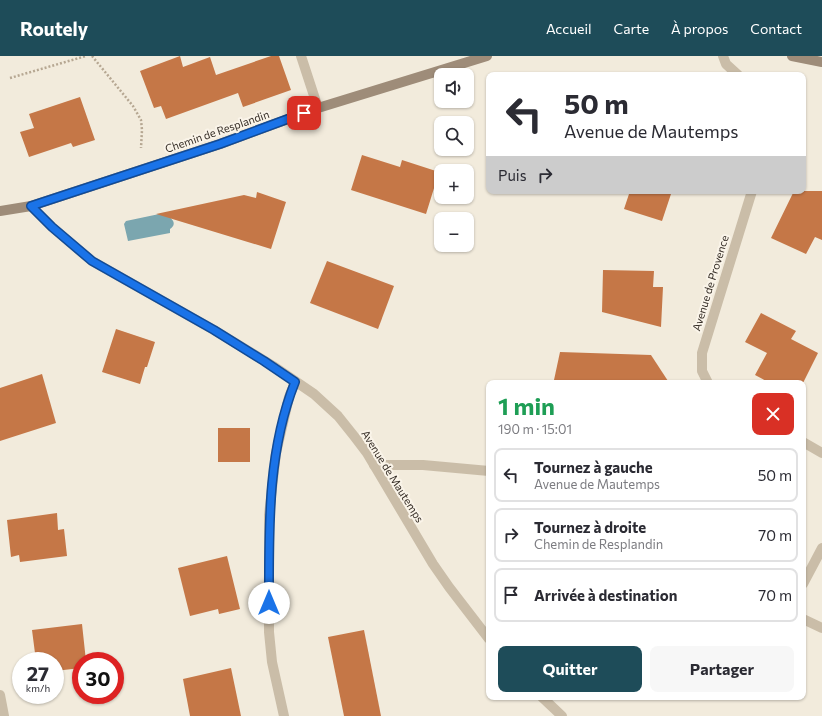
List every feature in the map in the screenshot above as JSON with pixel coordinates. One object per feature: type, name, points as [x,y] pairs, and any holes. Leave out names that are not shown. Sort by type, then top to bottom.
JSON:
[{"type":"street","points":[[301,56],[318,108]]},
{"type":"street","name":"Chemin de Resplandin","points":[[0,211],[31,206],[220,144],[318,108],[487,56]]},
{"type":"street","points":[[723,56],[726,64],[735,72]]},
{"type":"street","points":[[792,56],[822,62]]},
{"type":"street","name":"Avenue de Provence","points":[[707,380],[702,370],[702,353],[751,194]]},
{"type":"street","name":"Avenue de Mautemps","points":[[31,206],[52,227],[92,261],[214,330],[267,363],[314,394],[338,416],[374,465],[433,564],[486,635]]},
{"type":"street","points":[[284,716],[272,662],[269,632],[269,515],[276,453],[289,398],[295,382]]},
{"type":"street","points":[[806,444],[822,453]]},
{"type":"street","points":[[374,465],[423,465],[486,471]]},
{"type":"street","points":[[806,578],[822,548]]},
{"type":"street","points":[[806,620],[822,628]]},
{"type":"street","points":[[0,695],[4,716]]},
{"type":"street","points":[[545,700],[562,716]]},
{"type":"path","points":[[10,78],[86,56]]},
{"type":"path","points":[[92,56],[133,106],[141,120],[142,130],[138,171]]},
{"type":"water","points":[[164,213],[174,222],[173,227],[170,229],[170,233],[128,241],[124,224],[126,221]]},
{"type":"building","points":[[180,56],[183,67],[210,57],[216,75],[271,56],[279,56],[291,90],[243,107],[238,93],[166,119],[161,106],[154,108],[140,71]]},
{"type":"building","points":[[80,97],[95,140],[73,147],[71,143],[29,157],[20,132],[34,128],[29,114]]},
{"type":"building","points":[[362,155],[400,167],[402,160],[434,170],[434,188],[426,214],[351,190]]},
{"type":"building","points":[[806,191],[822,191],[822,240],[815,237],[806,254],[771,238],[793,194],[806,194]]},
{"type":"building","points":[[257,192],[286,202],[271,249],[156,214],[244,195],[256,198]]},
{"type":"building","points":[[629,194],[671,194],[662,221],[624,209]]},
{"type":"building","points":[[327,261],[394,286],[378,329],[310,303]]},
{"type":"building","points":[[603,270],[654,271],[653,287],[663,287],[661,327],[602,312]]},
{"type":"building","points":[[761,313],[796,331],[791,339],[818,353],[804,380],[764,380],[755,375],[767,353],[745,342]]},
{"type":"building","points":[[116,329],[155,342],[140,384],[102,372]]},
{"type":"building","points":[[560,352],[651,355],[667,380],[554,380]]},
{"type":"building","points":[[42,374],[56,423],[0,441],[0,388]]},
{"type":"building","points":[[218,428],[250,428],[250,462],[218,462]]},
{"type":"building","points":[[57,513],[58,530],[64,529],[67,556],[20,562],[19,555],[11,557],[7,520]]},
{"type":"building","points":[[227,556],[240,609],[219,614],[218,609],[190,616],[178,568]]},
{"type":"building","points":[[82,624],[85,652],[72,652],[72,669],[64,670],[64,652],[35,652],[32,630]]},
{"type":"building","points":[[364,630],[381,716],[344,716],[328,637]]},
{"type":"building","points":[[231,668],[241,716],[190,716],[183,679]]},
{"type":"route","points":[[269,603],[270,501],[276,453],[289,398],[295,382],[214,330],[92,261],[52,227],[31,206],[220,144],[304,113]]}]
